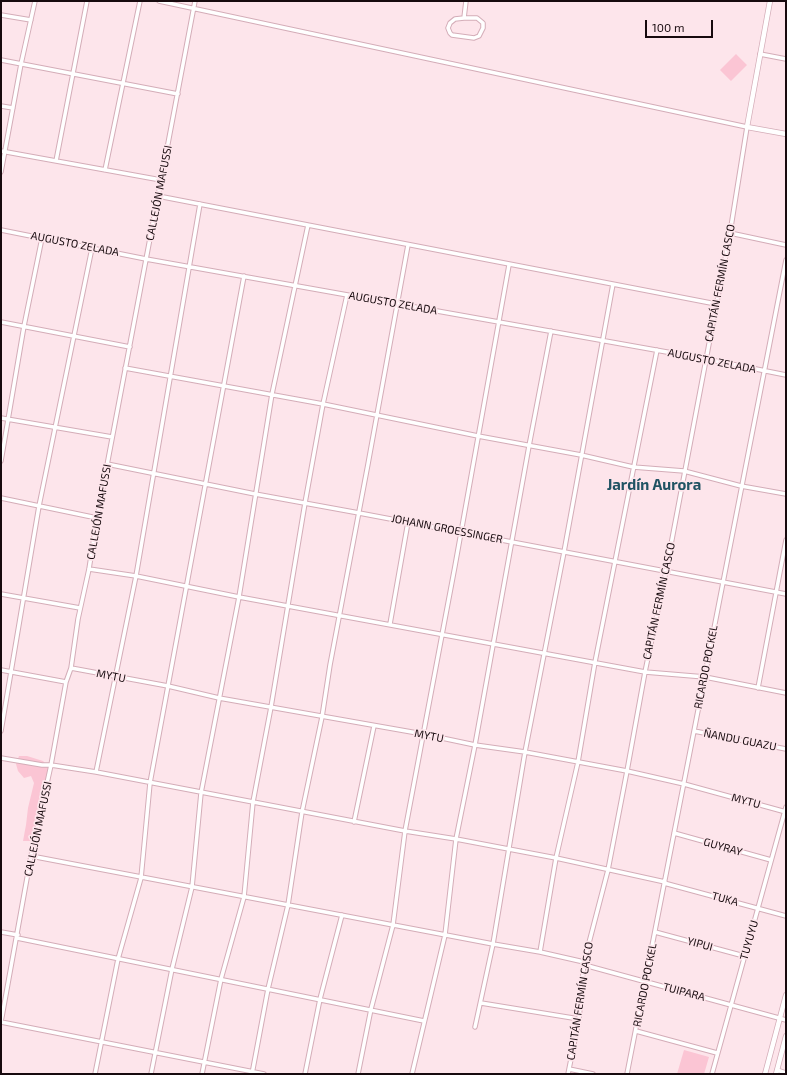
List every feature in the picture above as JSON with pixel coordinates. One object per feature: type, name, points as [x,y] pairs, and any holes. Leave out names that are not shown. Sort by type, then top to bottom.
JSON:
[{"type":"street","points":[[1,172],[3,151],[35,1]]},
{"type":"street","points":[[56,161],[87,1]]},
{"type":"street","points":[[105,170],[140,1]]},
{"type":"street","points":[[159,1],[747,127],[786,134]]},
{"type":"street","name":"CALLEJÓN MAFUSSI","points":[[1,1022],[31,856],[51,765],[66,682],[71,668],[80,608],[89,569],[112,437],[195,1]]},
{"type":"street","points":[[464,18],[466,1]]},
{"type":"street","points":[[747,127],[770,1]]},
{"type":"street","points":[[1,15],[31,20]]},
{"type":"street","points":[[464,18],[477,18],[483,23],[484,28],[479,36],[474,38],[452,35],[450,33],[448,28],[450,23],[455,19],[464,18]]},
{"type":"street","points":[[760,54],[786,59]]},
{"type":"street","points":[[1,60],[178,94]]},
{"type":"street","points":[[1,106],[13,108]]},
{"type":"street","name":"CAPITÁN FERMÍN CASCO","points":[[568,1074],[579,1019],[584,962],[608,870],[730,234],[747,127]]},
{"type":"street","points":[[3,151],[161,180]]},
{"type":"street","points":[[158,196],[716,304]]},
{"type":"street","points":[[96,772],[136,576],[171,376],[188,266],[200,204]]},
{"type":"street","points":[[151,1074],[172,969],[192,887],[201,793],[239,596],[272,394],[308,225]]},
{"type":"street","name":"AUGUSTO ZELADA","points":[[1,230],[146,259],[602,340],[786,375]]},
{"type":"street","points":[[730,234],[786,245]]},
{"type":"street","points":[[1,461],[24,326],[42,238]]},
{"type":"street","points":[[252,1073],[268,988],[288,905],[302,812],[322,717],[339,615],[408,245]]},
{"type":"street","points":[[1,732],[40,506],[92,248]]},
{"type":"street","name":"RICARDO POCKEL","points":[[627,1074],[786,260]]},
{"type":"street","points":[[358,1074],[371,1009],[393,925],[405,831],[500,322],[509,265]]},
{"type":"street","points":[[95,1074],[118,959],[141,878],[150,783],[244,276]]},
{"type":"street","points":[[476,1027],[493,944],[525,752],[564,552],[613,284]]},
{"type":"street","points":[[202,1074],[221,979],[244,897],[253,802],[271,707],[323,404],[348,295]]},
{"type":"street","points":[[1,322],[130,346]]},
{"type":"street","points":[[412,1074],[445,935],[456,839],[475,745],[528,446],[552,331]]},
{"type":"street","points":[[540,952],[556,858],[578,762],[595,662],[657,350]]},
{"type":"street","points":[[126,368],[272,394],[376,416],[581,455],[633,467],[684,471],[741,486],[786,494]]},
{"type":"street","points":[[1,418],[112,437]]},
{"type":"street","name":"JOHANN GROESSINGER","points":[[107,464],[255,494],[786,594]]},
{"type":"street","points":[[1,498],[97,518]]},
{"type":"street","points":[[390,624],[408,522]]},
{"type":"street","points":[[758,688],[786,540]]},
{"type":"street","points":[[89,569],[136,576],[186,587],[645,672],[705,677],[786,694]]},
{"type":"street","points":[[1,594],[80,608]]},
{"type":"street","name":"MYTU","points":[[71,668],[168,686],[219,698],[627,771],[684,784],[785,812]]},
{"type":"street","points":[[1,670],[66,682]]},
{"type":"street","points":[[354,822],[374,726]]},
{"type":"street","name":"ÑANDU GUAZU","points":[[694,731],[786,749]]},
{"type":"street","name":"TUKA","points":[[1,758],[42,766],[51,765],[96,772],[354,822],[556,858],[664,882],[786,916]]},
{"type":"street","name":"TUYUYU","points":[[712,1074],[786,807]]},
{"type":"street","name":"GUYRAY","points":[[674,833],[771,860]]},
{"type":"street","name":"TUIPARA","points":[[31,856],[141,878],[540,952],[584,962],[588,966],[786,1020]]},
{"type":"street","points":[[305,1074],[320,999],[342,915]]},
{"type":"street","points":[[1,932],[17,937],[118,959],[268,988],[424,1021]]},
{"type":"street","name":"YIPUI","points":[[655,932],[744,956]]},
{"type":"street","points":[[765,1074],[786,995]]},
{"type":"street","points":[[481,1003],[579,1019]]},
{"type":"street","points":[[1,1022],[156,1052],[252,1073],[264,1074]]},
{"type":"street","points":[[636,1031],[717,1053]]},
{"type":"street","points":[[786,1036],[776,1072],[786,1073]]},
{"type":"street","points":[[569,1069],[593,1074]]},
{"type":"shaded area","points":[[736,54],[747,65],[731,81],[720,70]]},
{"type":"shaded area","points":[[19,756],[27,756],[43,761],[48,766],[48,782],[37,835],[32,841],[23,841],[28,808],[34,783],[31,776],[24,778],[18,771],[16,764]]},
{"type":"shaded area","points":[[684,1050],[709,1057],[704,1074],[677,1074]]},
{"type":"district","name":"Jardín Aurora","points":[[654,485]]}]
